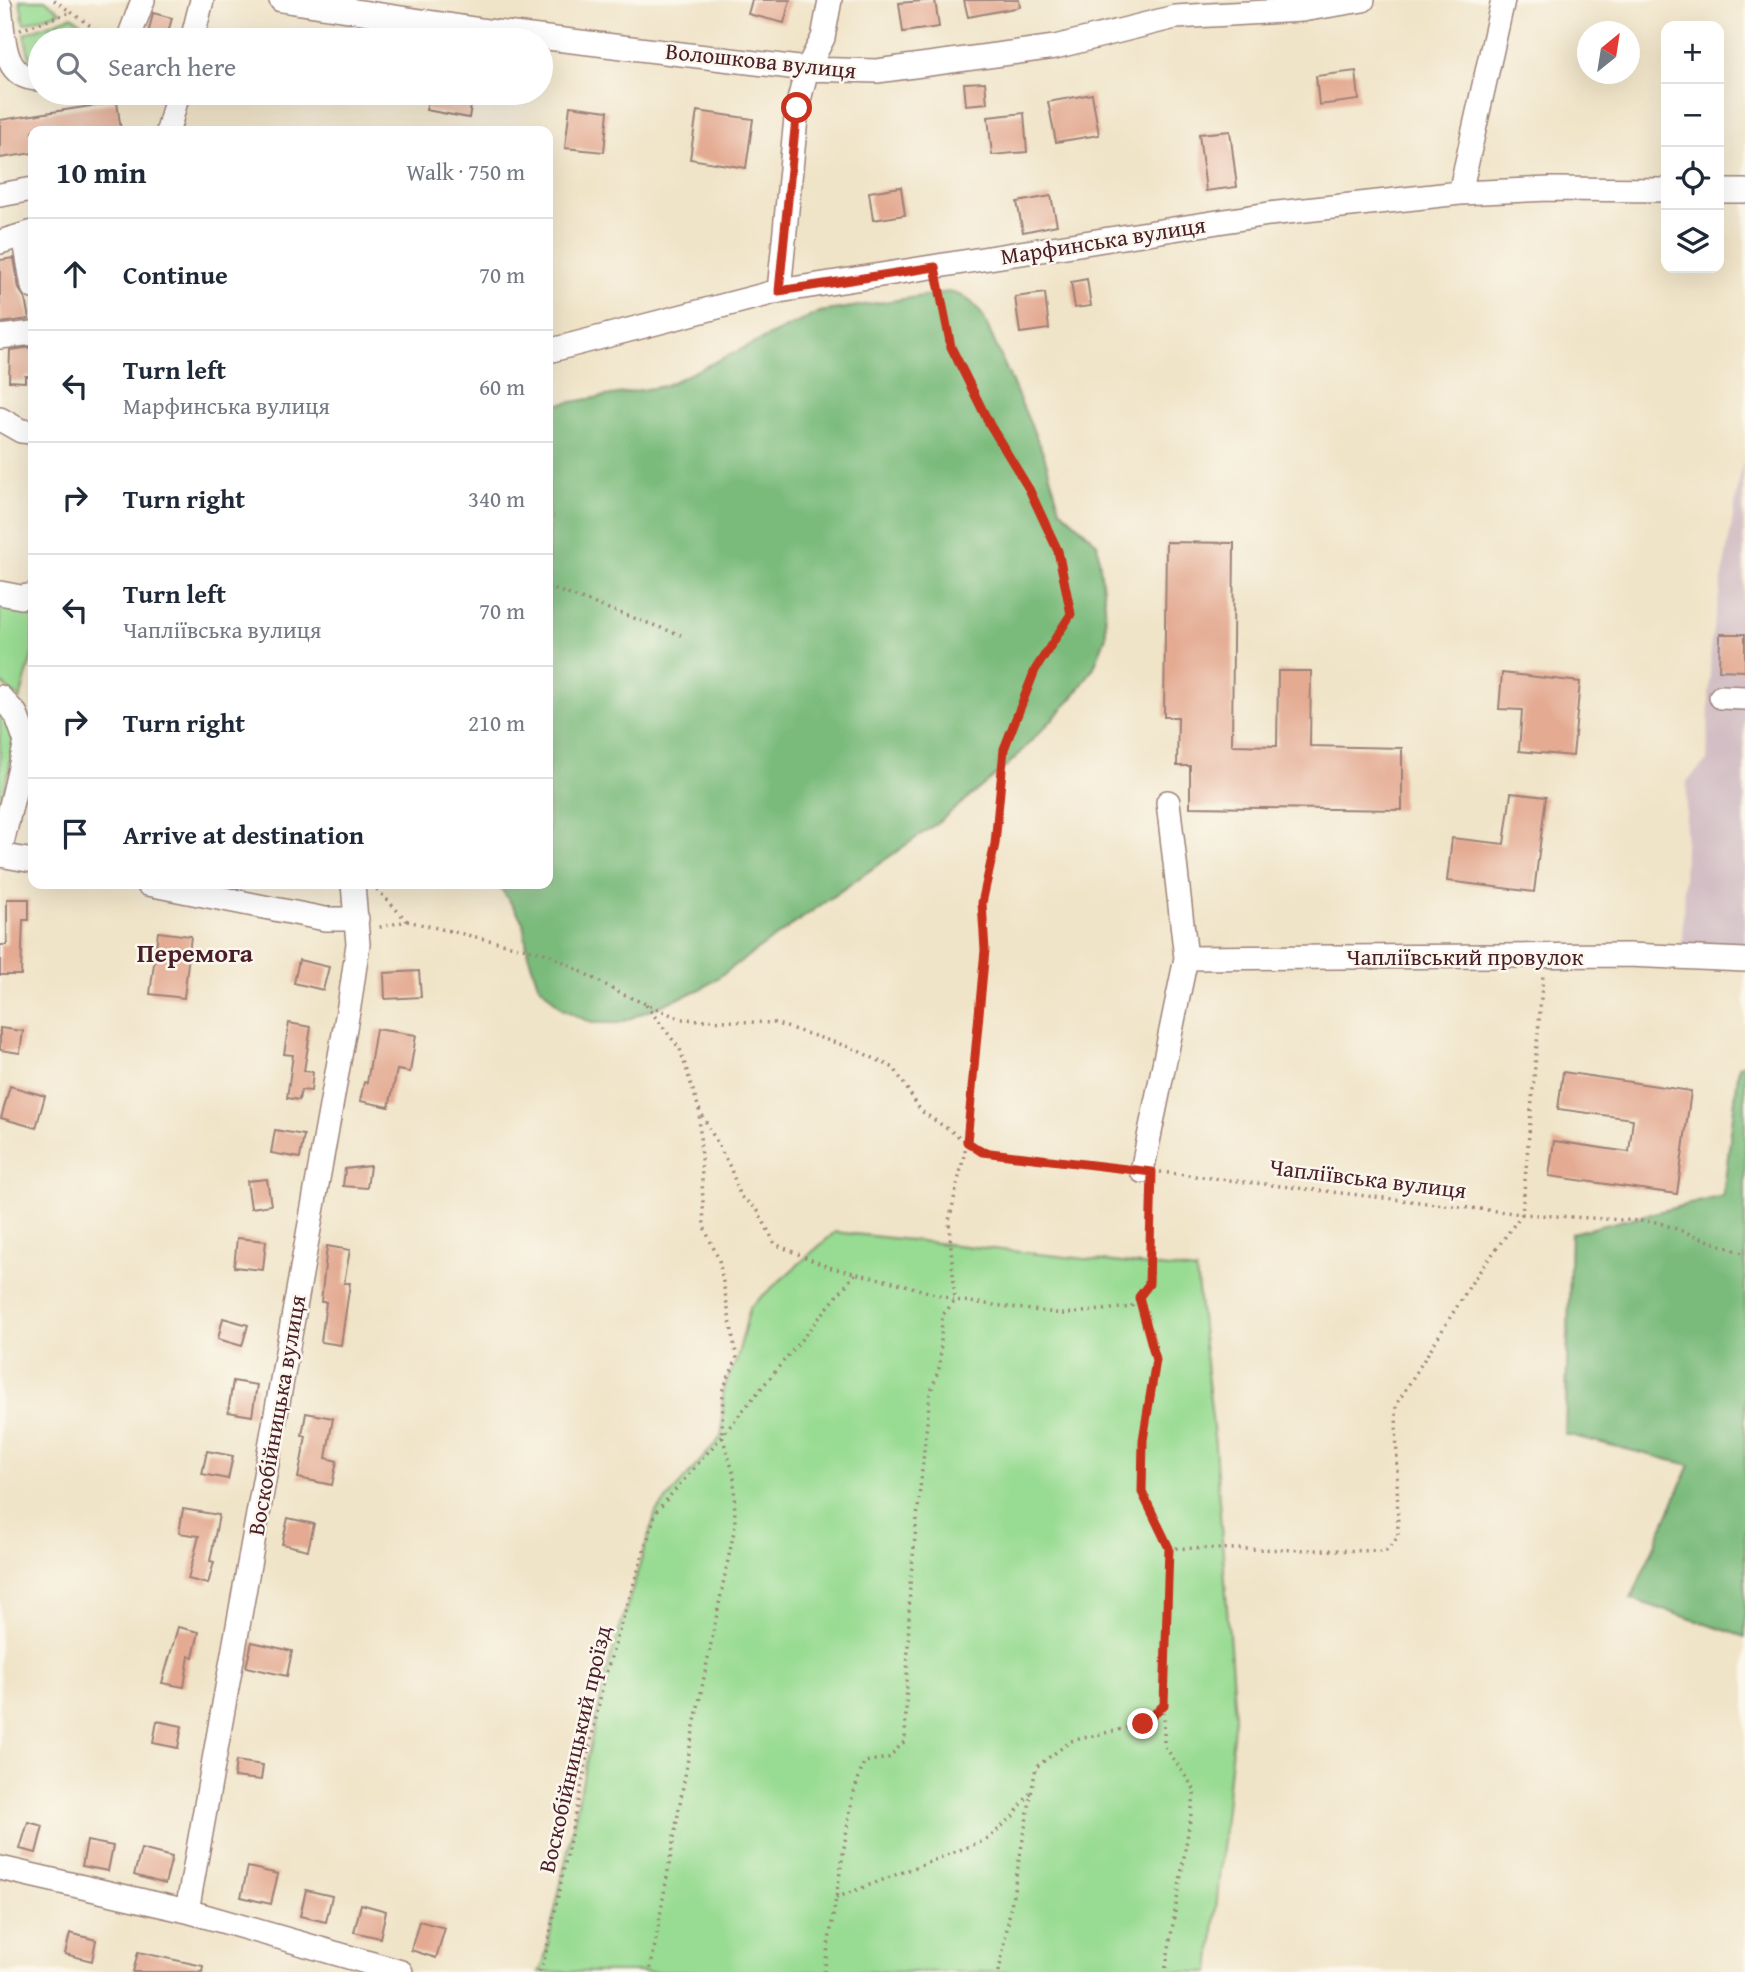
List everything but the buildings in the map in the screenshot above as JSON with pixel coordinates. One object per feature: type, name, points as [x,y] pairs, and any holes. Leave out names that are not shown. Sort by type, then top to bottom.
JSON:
[{"type":"street","points":[[132,28],[143,0]]},
{"type":"street","points":[[195,28],[202,0]]},
{"type":"street","name":"Волошкова вулиця","points":[[281,0],[468,28]]},
{"type":"street","points":[[779,291],[797,108],[807,69],[823,38],[830,0]]},
{"type":"street","name":"Волошкова вулиця","points":[[553,39],[807,69],[877,71],[1055,47],[1175,17],[1302,9],[1363,0]]},
{"type":"street","points":[[1460,193],[1503,0]]},
{"type":"street","points":[[0,6],[7,55],[13,68],[28,77]]},
{"type":"street","points":[[169,126],[175,105]]},
{"type":"street","name":"Марфинська вулиця","points":[[553,350],[779,291],[1269,214],[1460,193],[1549,189],[1661,191]]},
{"type":"street","points":[[0,195],[28,191]]},
{"type":"street","points":[[1724,191],[1745,191]]},
{"type":"street","points":[[0,242],[28,233]]},
{"type":"street","points":[[0,337],[28,334]]},
{"type":"street","points":[[0,419],[28,431]]},
{"type":"street","points":[[0,593],[28,596]]},
{"type":"street","points":[[0,696],[16,715],[26,742],[0,853],[28,860]]},
{"type":"street","points":[[1721,696],[1745,698]]},
{"type":"street","points":[[1147,1171],[1185,958],[1168,802]]},
{"type":"street","points":[[173,889],[357,926]]},
{"type":"street","name":"Воскобійницька вулиця","points":[[187,1912],[350,1000],[358,944],[354,889]]},
{"type":"street","name":"Чапліївський провулок","points":[[1185,958],[1628,955],[1745,960]]},
{"type":"street","points":[[0,1868],[187,1912],[401,1972]]},
{"type":"path","points":[[54,0],[93,28]]},
{"type":"path","points":[[5,36],[71,12]]},
{"type":"path","points":[[824,1972],[852,1798],[864,1762],[888,1758],[905,1741],[910,1586],[930,1394],[940,1365],[942,1316],[955,1300],[949,1221],[967,1142],[985,950],[982,903],[995,844],[1004,749],[1035,670],[1071,614],[1058,551],[1029,489],[990,425],[951,347],[935,267]]},
{"type":"path","points":[[553,589],[681,635]]},
{"type":"path","points":[[376,889],[407,921]]},
{"type":"path","points":[[357,926],[407,921],[549,954],[622,994],[681,1019],[774,1023],[852,1048],[894,1068],[921,1111],[967,1142]]},
{"type":"path","points":[[1169,1548],[1386,1551],[1398,1537],[1395,1405],[1475,1279],[1522,1214],[1545,955]]},
{"type":"path","points":[[645,1003],[680,1049],[699,1109],[730,1167],[741,1197],[757,1209],[775,1244],[828,1267],[898,1283],[955,1300],[1063,1314],[1131,1307],[1149,1284],[1147,1171]]},
{"type":"path","points":[[650,1972],[692,1736],[735,1526],[734,1475],[722,1436],[723,1389],[737,1359],[719,1259],[705,1227],[699,1109]]},
{"type":"path","name":"Чапліївська вулиця","points":[[967,1142],[982,1152],[1522,1214],[1657,1222],[1745,1254]]},
{"type":"path","name":"Воскобійницький проїзд","points":[[539,1972],[544,1962],[604,1680],[656,1512],[856,1273]]},
{"type":"path","points":[[1139,1297],[1156,1360],[1143,1440],[1142,1492],[1169,1548],[1164,1745],[1195,1790],[1165,1972]]},
{"type":"path","points":[[999,1972],[1035,1767],[1071,1741],[1143,1724],[1164,1705]]},
{"type":"path","points":[[836,1898],[988,1839],[1013,1816],[1031,1792]]},
{"type":"shaded area","points":[[1743,460],[1745,947],[1682,946],[1687,781],[1707,761],[1711,641]]},
{"type":"green space","points":[[20,0],[45,0],[61,12],[24,24]]},
{"type":"green space","points":[[72,16],[88,28],[40,28]]},
{"type":"green space","points":[[28,32],[28,51],[24,34]]},
{"type":"green space","points":[[948,292],[959,295],[976,307],[983,316],[1044,455],[1060,509],[1097,543],[1106,636],[1094,667],[1072,699],[1008,765],[940,821],[703,988],[619,1023],[592,1023],[562,1009],[538,984],[528,954],[523,921],[501,889],[553,889],[553,405],[664,386],[820,312]]},
{"type":"green space","points":[[0,604],[28,610],[28,670],[20,699],[0,682]]},
{"type":"green space","points":[[0,708],[7,710],[14,746],[0,809]]},
{"type":"green space","points":[[1745,1064],[1745,1637],[1631,1599],[1690,1465],[1565,1434],[1571,1233],[1723,1196],[1739,1066]]},
{"type":"green space","points":[[835,1232],[1196,1271],[1215,1446],[1235,1715],[1210,1972],[539,1972],[544,1962],[604,1680],[656,1512],[722,1436],[723,1389],[737,1359],[750,1307]]},
{"type":"district","name":"Перемога","points":[[195,952]]},
{"type":"route","points":[[797,108],[779,291],[935,267],[951,347],[990,425],[1029,489],[1058,551],[1071,614],[1035,670],[1004,749],[995,844],[982,903],[985,950],[967,1142],[982,1152],[1152,1172],[1149,1284],[1139,1297],[1156,1360],[1143,1440],[1142,1492],[1169,1548],[1164,1705],[1143,1724]]}]
